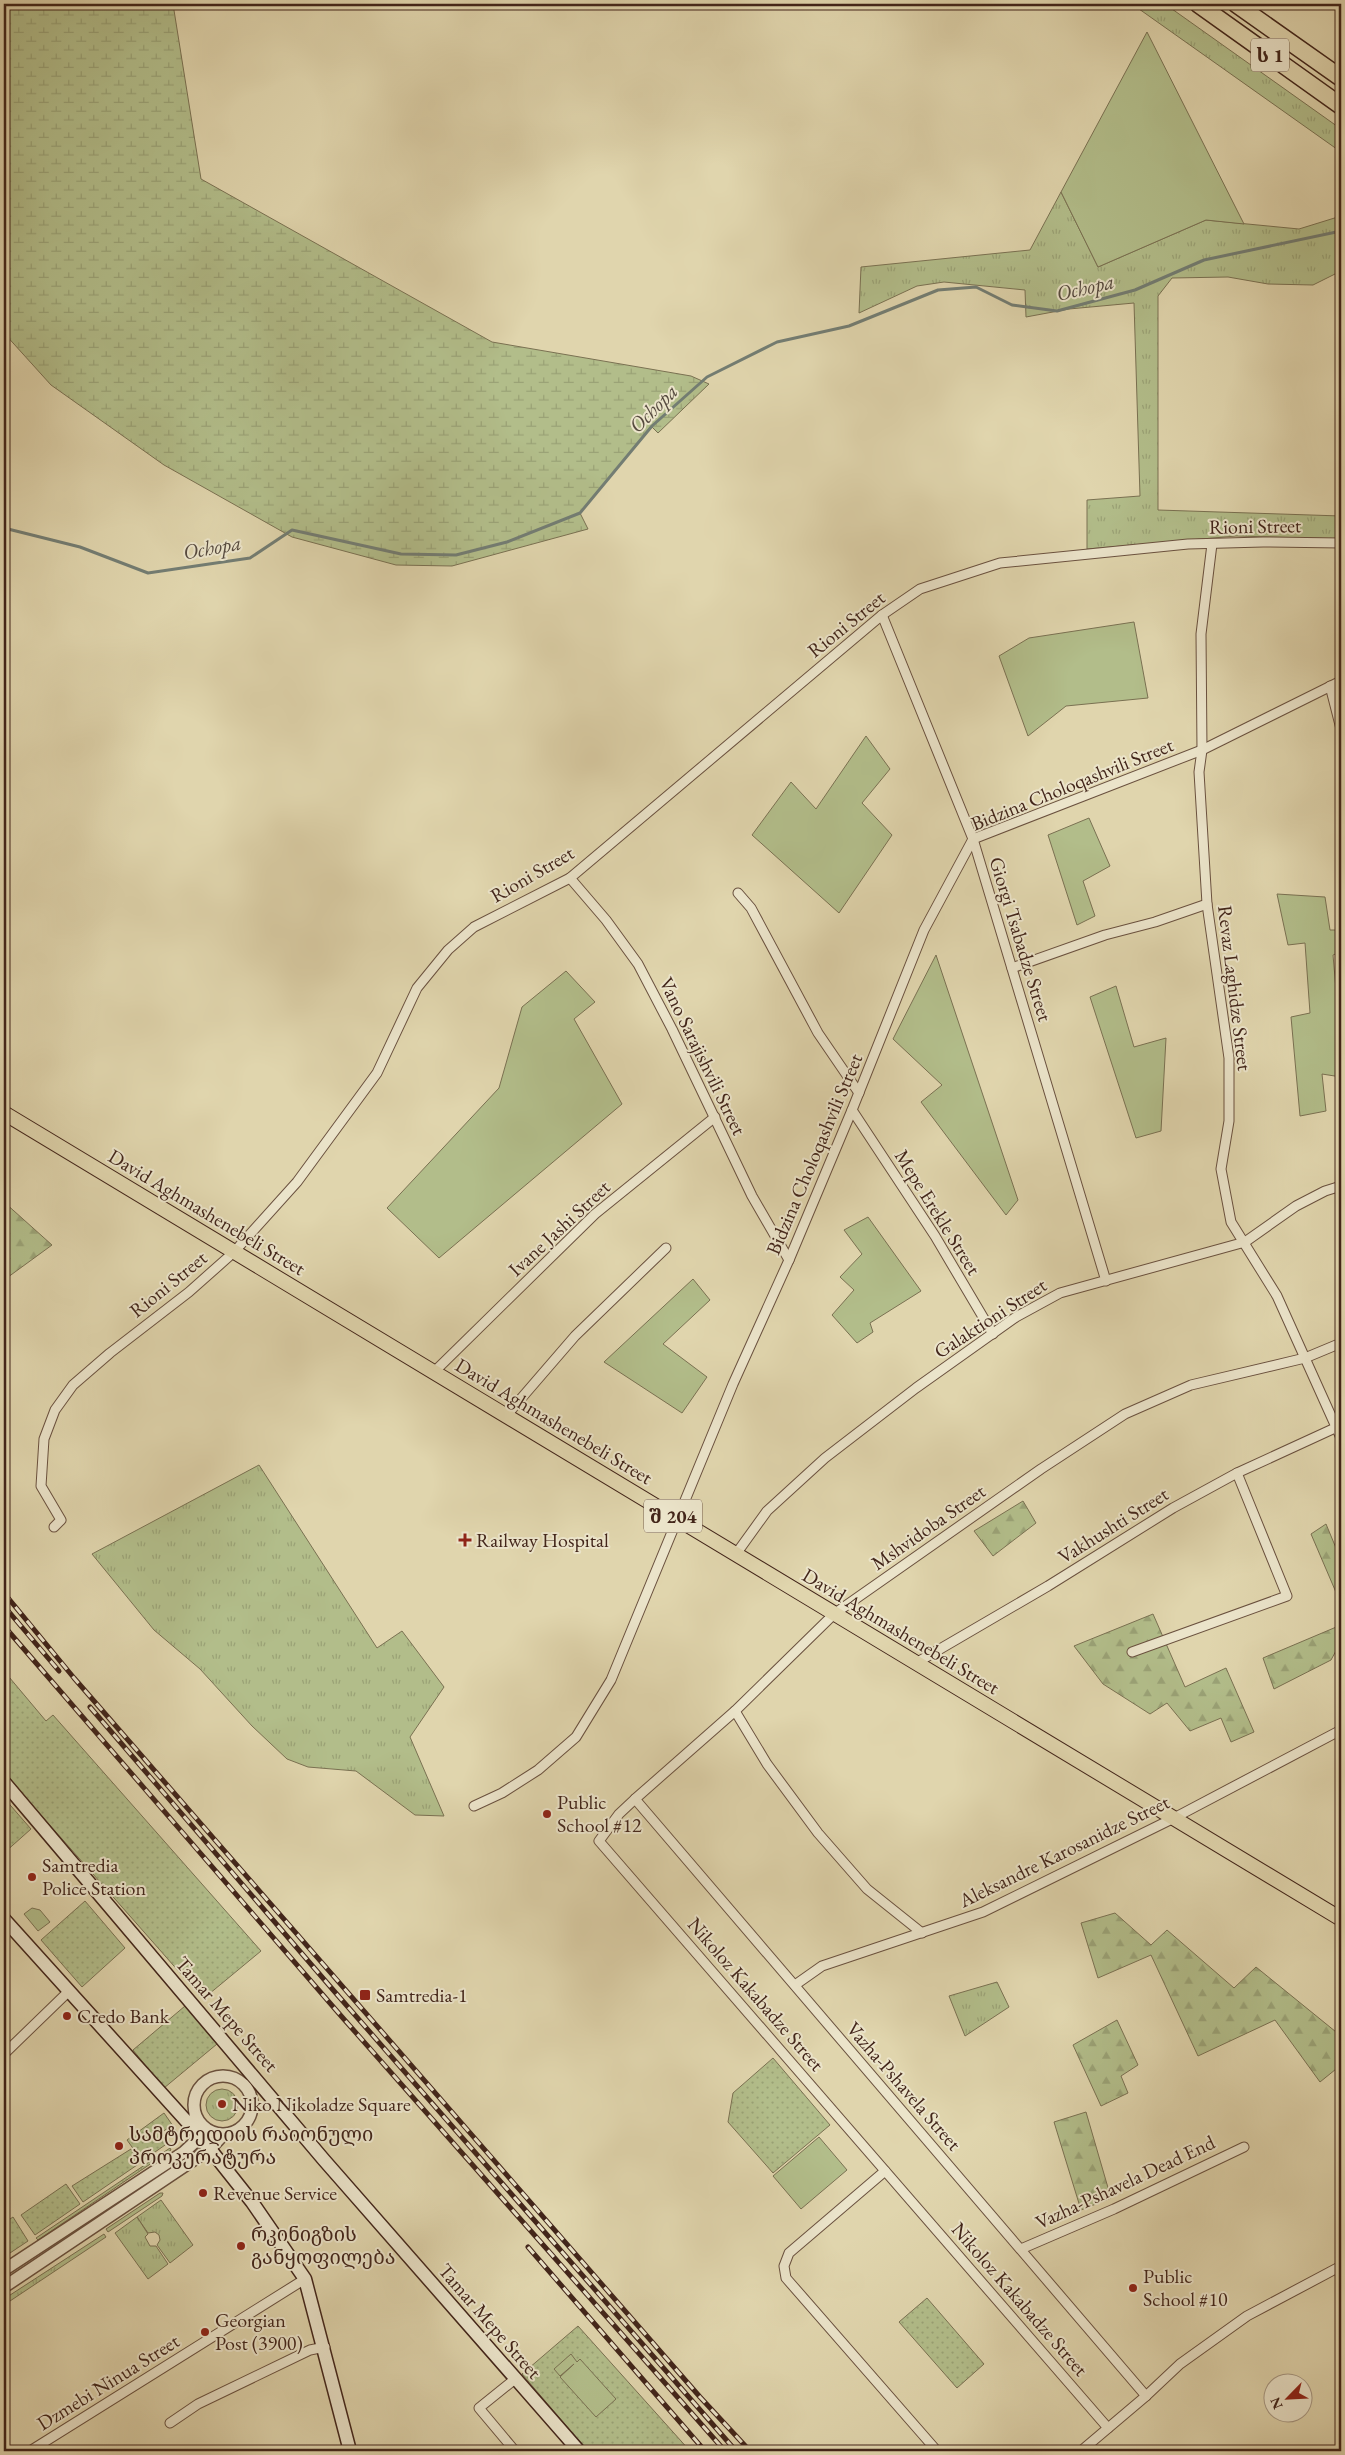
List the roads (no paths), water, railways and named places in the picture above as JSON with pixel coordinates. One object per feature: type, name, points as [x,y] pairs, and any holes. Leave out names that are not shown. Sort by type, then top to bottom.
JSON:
[{"type":"highway","name":"ს 1","points":[[1198,4],[1341,106]]},
{"type":"highway","name":"ს 1","points":[[1236,4],[1341,78]]},
{"type":"main road","name":"David Aghmashenebeli Street","points":[[4,1113],[1341,1919]]},
{"type":"main road","name":"Tamar Mepe Street","points":[[4,1782],[261,2083],[324,2160],[579,2451]]},
{"type":"main road","points":[[4,1919],[198,2134],[252,2202],[305,2279],[325,2347],[350,2451]]},
{"type":"street","name":"Rioni Street","points":[[54,1527],[61,1520],[41,1486],[44,1439],[55,1410],[73,1385],[110,1353],[189,1292],[234,1252],[297,1182],[377,1073],[417,988],[448,950],[474,926],[570,878],[882,615],[920,589],[1000,563],[1142,547],[1263,542],[1341,543]]},
{"type":"street","name":"Revaz Laghidze Street","points":[[1212,544],[1201,634],[1202,750],[1199,772],[1207,904],[1229,1058],[1229,1120],[1221,1169],[1231,1222],[1277,1296],[1341,1438]]},
{"type":"street","name":"Giorgi Tsabadze Street","points":[[882,615],[972,839],[1106,1281]]},
{"type":"street","name":"Bidzina Choloqashvili Street","points":[[474,1806],[502,1793],[538,1770],[576,1737],[611,1680],[733,1384],[789,1260],[852,1110],[924,930],[972,839],[1202,750],[1341,680]]},
{"type":"street","points":[[1330,686],[1341,730]]},
{"type":"street","name":"Vano Sarajishvili Street","points":[[570,878],[606,920],[638,964],[672,1029],[752,1196],[789,1260]]},
{"type":"street","points":[[738,893],[751,908],[818,1033],[859,1093]]},
{"type":"street","points":[[1012,968],[1105,935],[1155,922],[1207,904]]},
{"type":"street","name":"Mepe Erekle Street","points":[[852,1110],[935,1236],[993,1334]]},
{"type":"street","name":"Ivane Jashi Street","points":[[434,1372],[595,1214],[715,1117]]},
{"type":"street","name":"Galaktioni Street","points":[[736,1554],[767,1511],[824,1458],[916,1388],[1016,1317],[1060,1293],[1245,1242],[1296,1206],[1325,1191],[1341,1186]]},
{"type":"street","points":[[506,1416],[575,1336],[666,1248]]},
{"type":"street","name":"Mshvidoba Street","points":[[600,1841],[619,1814],[635,1798],[735,1710],[834,1614],[1041,1469],[1125,1414],[1191,1384],[1305,1358],[1341,1343]]},
{"type":"street","name":"Vakhushti Street","points":[[916,1663],[1048,1586],[1173,1508],[1237,1473],[1335,1428]]},
{"type":"street","points":[[1132,1652],[1287,1596],[1237,1473]]},
{"type":"street","points":[[735,1710],[767,1764],[818,1833],[867,1889],[922,1932]]},
{"type":"street","name":"Aleksandre Karosanidze Street","points":[[795,1986],[822,1966],[983,1912],[1174,1818],[1341,1730]]},
{"type":"street","name":"Vazha-Pshavela Street","points":[[635,1798],[1146,2396]]},
{"type":"street","name":"Nikoloz Kakabadze Street","points":[[600,1841],[1108,2428]]},
{"type":"street","points":[[4,2054],[68,1992]]},
{"type":"street","points":[[4,2270],[184,2152],[197,2140],[194,2100],[200,2087],[211,2078],[226,2076],[249,2069]]},
{"type":"street","points":[[226,2076],[246,2087],[252,2102]]},
{"type":"street","points":[[195,2115],[203,2127],[223,2135],[230,2134],[243,2127],[250,2115],[252,2102],[261,2083]]},
{"type":"street","points":[[4,2286],[210,2149],[223,2135]]},
{"type":"street","name":"Vazha-Pshavela Dead End","points":[[1021,2249],[1114,2209],[1244,2147]]},
{"type":"street","points":[[885,2171],[789,2253],[784,2266],[786,2278],[937,2451]]},
{"type":"street","points":[[1081,2451],[1146,2396],[1180,2364],[1247,2316],[1341,2266]]},
{"type":"street","name":"Dzmebi Ninua Street","points":[[30,2451],[305,2279]]},
{"type":"street","points":[[170,2423],[206,2400],[310,2350],[325,2347]]},
{"type":"street","points":[[515,2379],[479,2408],[515,2451]]},
{"type":"waterway","name":"Ochopa","points":[[4,528],[80,547],[148,573],[250,558],[292,530],[401,554],[456,555],[507,542],[580,513],[652,426],[707,377],[777,342],[849,326],[938,290],[976,287],[1012,305],[1057,311],[1135,290],[1204,260],[1341,231]]},
{"type":"railway","points":[[4,1593],[74,1678],[700,2397],[750,2451]]},
{"type":"railway","points":[[4,1606],[59,1671]]},
{"type":"railway","points":[[4,1626],[342,2017],[725,2451]]},
{"type":"railway","points":[[90,1707],[334,1991],[736,2451]]},
{"type":"railway","points":[[528,2247],[705,2451]]},
{"type":"place","name":"Railway Hospital","points":[[465,1540]]},
{"type":"place","name":"Public School #12","points":[[547,1814]]},
{"type":"place","name":"Samtredia Police Station","points":[[32,1877]]},
{"type":"place","name":"Samtredia-1","points":[[365,1995]]},
{"type":"place","name":"Credo Bank","points":[[67,2016]]},
{"type":"place","name":"Niko Nikoladze Square","points":[[222,2104]]},
{"type":"place","name":"სამტრედიის რაიონული პროკურატურა","points":[[119,2146]]},
{"type":"place","name":"Revenue Service","points":[[203,2193]]},
{"type":"place","name":"რკინიგზის განყოფილება","points":[[241,2246]]},
{"type":"place","name":"Public School #10","points":[[1133,2288]]},
{"type":"place","name":"Georgian Post (3900)","points":[[205,2332]]}]
